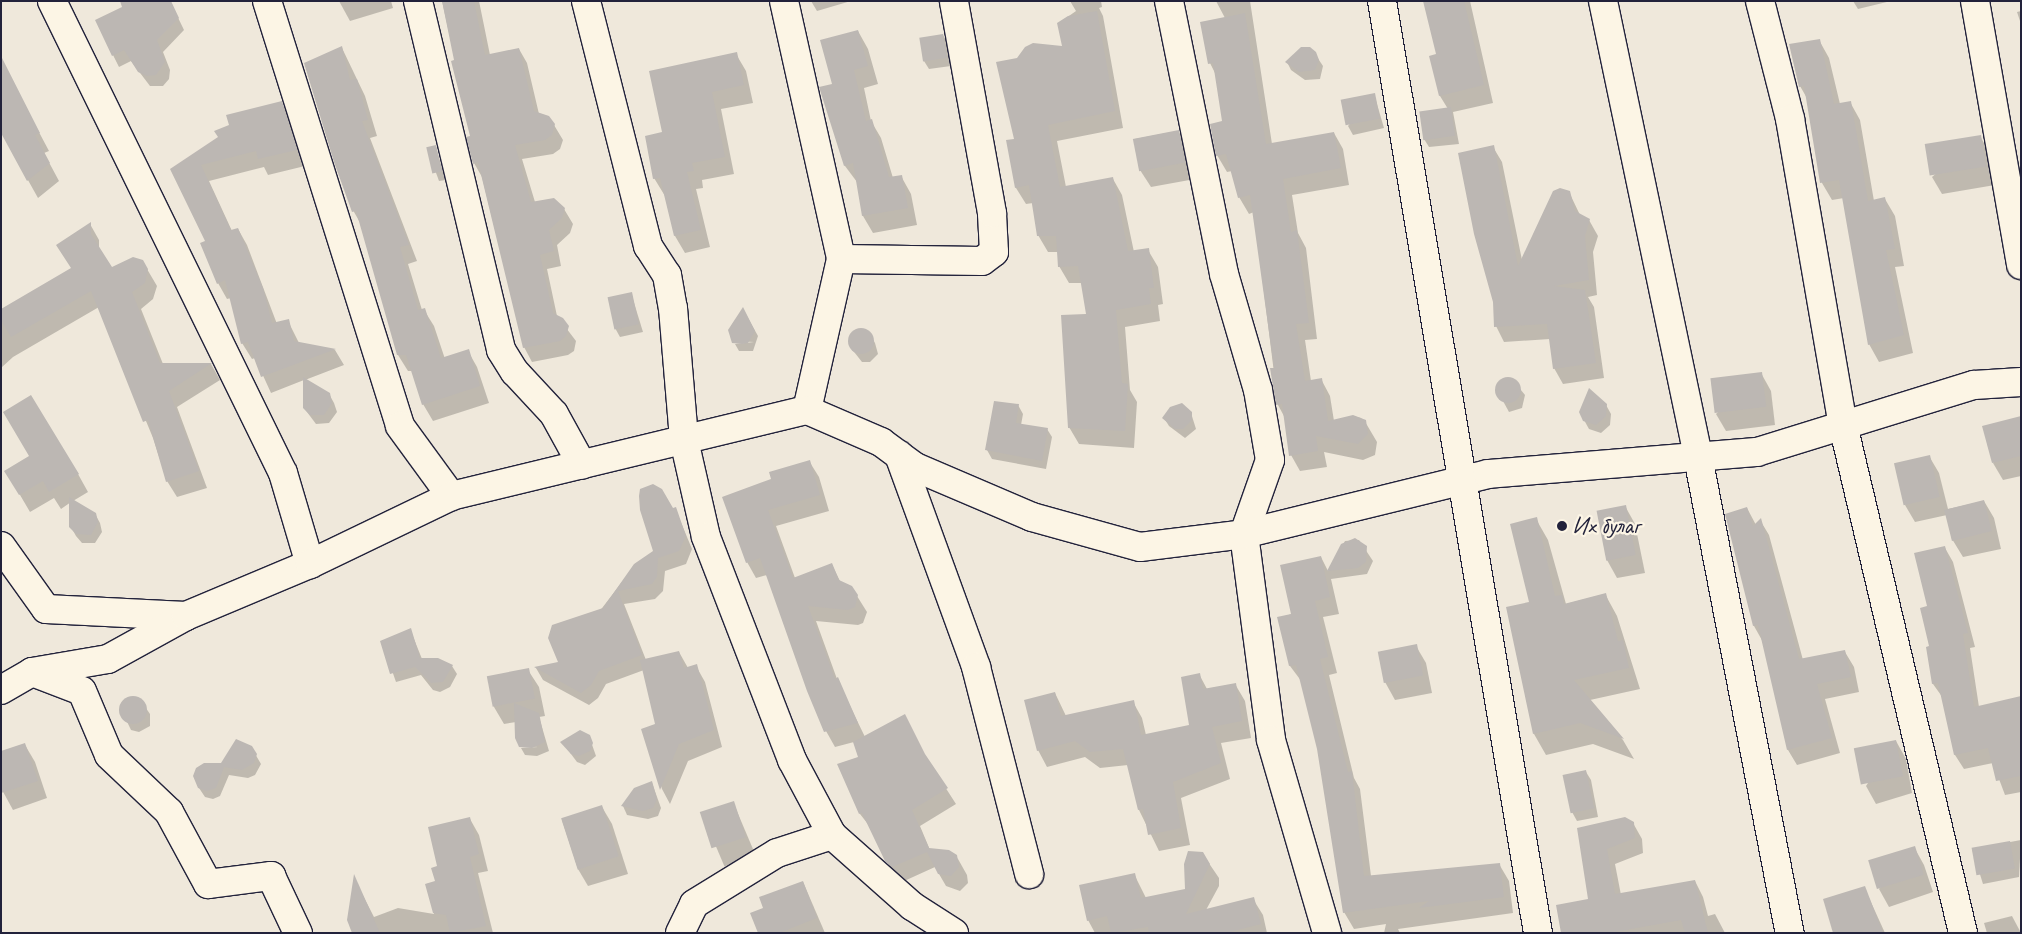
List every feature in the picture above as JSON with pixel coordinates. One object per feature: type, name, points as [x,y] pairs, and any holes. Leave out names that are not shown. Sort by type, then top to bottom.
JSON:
[{"type":"street","points":[[52,1],[283,473],[310,564]]},
{"type":"street","points":[[268,1],[400,426],[450,496]]},
{"type":"street","points":[[418,1],[501,350],[515,372],[554,414],[582,465]]},
{"type":"street","points":[[586,1],[648,246],[667,275],[673,308],[684,440],[706,537],[792,760],[832,835],[912,906],[954,933]]},
{"type":"street","points":[[784,1],[842,259],[807,410]]},
{"type":"street","points":[[842,259],[982,261],[994,252],[992,212],[954,1]]},
{"type":"street","points":[[1169,1],[1224,274],[1258,390],[1270,460],[1244,534],[1271,740],[1327,933]]},
{"type":"street","points":[[1382,1],[1460,480],[1538,933]]},
{"type":"street","points":[[1603,1],[1698,457],[1790,933]]},
{"type":"street","points":[[1760,1],[1790,119],[1843,425],[1963,933]]},
{"type":"street","points":[[1975,1],[2021,265]]},
{"type":"street","points":[[1,690],[32,672],[108,659],[186,616],[310,564],[450,496],[807,410],[880,442],[915,466],[1032,517],[1140,547],[1244,534],[1488,474],[1758,452],[1974,385],[2021,382]]},
{"type":"street","points":[[899,455],[976,667],[1029,874]]},
{"type":"street","points":[[1,546],[46,609],[186,616]]},
{"type":"street","points":[[32,672],[82,691],[109,755],[169,812],[208,884],[271,876],[298,933]]},
{"type":"street","points":[[680,933],[694,904],[777,853],[832,835]]},
{"type":"building","points":[[120,1],[171,1],[179,18],[157,40],[165,62],[156,75],[147,76],[138,72],[124,50],[112,56],[95,20],[122,7]]},
{"type":"building","points":[[442,1],[474,1],[485,55],[519,48],[534,111],[549,116],[555,124],[552,135],[545,140],[515,145],[531,202],[554,198],[565,208],[562,218],[549,230],[554,251],[540,255],[553,313],[563,318],[569,326],[566,336],[560,341],[523,348],[478,162],[473,164],[466,137],[470,136],[451,61],[454,60]]},
{"type":"building","points":[[1423,1],[1464,1],[1484,85],[1439,96],[1429,56],[1436,54]]},
{"type":"building","points":[[1097,11],[1115,111],[1048,125],[1060,187],[1113,177],[1128,251],[1149,248],[1154,288],[1149,288],[1151,304],[1116,310],[1122,383],[1128,384],[1125,431],[1068,428],[1061,315],[1086,314],[1078,266],[1058,267],[1056,236],[1037,236],[1029,185],[1015,188],[1006,140],[1014,139],[996,62],[1017,58],[1025,47],[1033,43],[1062,46],[1057,23],[1068,16]]},
{"type":"building","points":[[1245,13],[1266,144],[1334,132],[1341,168],[1283,179],[1291,232],[1297,230],[1309,323],[1296,324],[1305,381],[1322,378],[1328,421],[1353,415],[1366,420],[1368,434],[1358,444],[1316,436],[1318,451],[1289,456],[1282,404],[1276,405],[1270,368],[1274,368],[1250,195],[1238,198],[1226,154],[1216,156],[1210,124],[1222,121],[1213,63],[1208,64],[1200,22]]},
{"type":"building","points":[[858,30],[868,66],[854,70],[866,121],[872,119],[889,177],[902,175],[908,208],[862,216],[853,163],[844,166],[819,87],[832,84],[820,40]]},
{"type":"building","points":[[943,34],[947,58],[923,61],[919,38]]},
{"type":"building","points":[[1820,39],[1834,104],[1851,101],[1868,201],[1885,197],[1895,249],[1886,250],[1904,335],[1868,345],[1839,180],[1820,183],[1804,86],[1799,87],[1789,44]]},
{"type":"building","points":[[342,46],[350,80],[357,79],[368,120],[362,121],[409,245],[400,247],[418,310],[425,308],[441,358],[469,349],[480,386],[422,405],[406,355],[397,355],[356,211],[352,212],[334,162],[304,63]]},
{"type":"building","points":[[1301,47],[1310,47],[1316,52],[1319,60],[1315,70],[1299,72],[1285,62]]},
{"type":"building","points":[[737,52],[744,85],[712,92],[725,157],[692,163],[694,171],[687,172],[701,230],[674,236],[660,178],[653,179],[645,136],[662,132],[649,71]]},
{"type":"building","points":[[1,56],[40,133],[35,135],[50,163],[27,181],[1,133]]},
{"type":"building","points":[[1375,93],[1380,119],[1346,125],[1341,100]]},
{"type":"building","points":[[282,101],[297,150],[258,159],[256,151],[201,165],[231,230],[238,228],[263,288],[272,323],[289,319],[294,341],[336,349],[261,377],[248,342],[241,344],[225,280],[217,284],[200,243],[205,241],[170,169],[218,137],[214,131],[229,125],[226,115]]},
{"type":"building","points":[[1451,107],[1455,136],[1423,140],[1419,111]]},
{"type":"building","points":[[1179,130],[1185,162],[1139,171],[1133,139]]},
{"type":"building","points":[[1981,135],[1986,167],[1930,176],[1925,144]]},
{"type":"building","points":[[436,145],[442,171],[432,174],[426,147]]},
{"type":"building","points":[[1494,145],[1518,266],[1553,191],[1560,188],[1570,191],[1575,211],[1590,219],[1585,236],[1589,280],[1554,286],[1585,290],[1596,363],[1553,369],[1547,324],[1494,327],[1493,302],[1474,234],[1458,153]]},
{"type":"building","points":[[91,222],[91,234],[112,267],[133,257],[143,260],[148,269],[145,283],[132,292],[160,363],[212,363],[169,391],[199,471],[166,482],[148,420],[143,422],[91,291],[11,337],[1,320],[1,309],[71,268],[56,245]]},
{"type":"building","points":[[632,292],[639,324],[614,329],[608,297]]},
{"type":"building","points":[[743,307],[755,331],[748,343],[732,343],[728,330]]},
{"type":"building","points":[[861,328],[870,332],[874,341],[870,350],[861,354],[852,350],[848,341],[852,332]]},
{"type":"building","points":[[1762,372],[1766,407],[1715,413],[1710,378]]},
{"type":"building","points":[[303,377],[330,393],[332,403],[324,415],[310,415],[303,408]]},
{"type":"building","points":[[1508,377],[1517,381],[1521,390],[1517,399],[1508,403],[1499,399],[1495,390],[1499,381]]},
{"type":"building","points":[[1589,388],[1607,404],[1606,416],[1596,425],[1583,421],[1579,412]]},
{"type":"building","points":[[31,395],[79,474],[49,492],[43,481],[19,495],[4,471],[29,456],[3,412]]},
{"type":"building","points":[[994,401],[1019,404],[1016,423],[1048,428],[1042,461],[985,450]]},
{"type":"building","points":[[1182,403],[1192,412],[1192,420],[1183,429],[1175,429],[1162,418],[1170,407]]},
{"type":"building","points":[[2021,416],[2021,456],[1992,463],[1982,426]]},
{"type":"building","points":[[1930,455],[1940,497],[1904,505],[1894,463]]},
{"type":"building","points":[[810,460],[820,495],[768,510],[793,578],[832,563],[839,580],[852,586],[858,595],[855,607],[848,610],[808,606],[835,679],[838,677],[858,723],[824,732],[807,691],[760,558],[746,563],[722,497],[771,479],[769,472]]},
{"type":"building","points":[[653,484],[662,489],[673,508],[676,507],[686,536],[679,551],[658,558],[657,577],[652,584],[618,591],[642,655],[599,671],[591,685],[581,693],[534,667],[558,662],[548,638],[552,625],[603,608],[634,564],[653,551],[640,510],[639,496],[640,489]]},
{"type":"building","points":[[69,497],[96,513],[98,522],[91,535],[76,534],[69,527]]},
{"type":"building","points":[[1984,500],[1992,531],[1952,541],[1944,510]]},
{"type":"building","points":[[1626,505],[1636,555],[1606,561],[1597,511]]},
{"type":"building","points":[[1747,507],[1753,526],[1761,518],[1799,659],[1845,650],[1851,677],[1817,684],[1832,738],[1787,750],[1758,625],[1753,626],[1725,514]]},
{"type":"building","points":[[1537,517],[1555,596],[1562,595],[1564,604],[1606,593],[1618,641],[1623,640],[1629,668],[1574,680],[1624,739],[1580,723],[1533,734],[1506,607],[1529,602],[1510,524]]},
{"type":"building","points":[[1355,538],[1367,546],[1366,562],[1358,568],[1327,571],[1341,544]]},
{"type":"building","points":[[1945,546],[1968,633],[1963,634],[1974,707],[2021,696],[2021,776],[1996,781],[1988,748],[1954,755],[1938,683],[1932,684],[1926,647],[1929,646],[1920,608],[1927,606],[1914,553]]},
{"type":"building","points":[[1321,556],[1330,597],[1315,601],[1328,657],[1320,659],[1348,772],[1352,771],[1364,876],[1500,863],[1504,897],[1419,908],[1429,901],[1343,913],[1317,749],[1296,665],[1289,666],[1277,617],[1291,614],[1280,565]]},
{"type":"building","points":[[411,628],[420,658],[438,658],[453,665],[443,682],[431,683],[415,667],[390,674],[380,641]]},
{"type":"building","points":[[1417,644],[1423,675],[1384,683],[1378,652]]},
{"type":"building","points":[[679,651],[684,668],[697,664],[714,730],[679,744],[660,790],[641,729],[655,724],[640,660]]},
{"type":"building","points":[[529,668],[535,698],[493,707],[487,676]]},
{"type":"building","points":[[1200,673],[1203,689],[1236,683],[1242,721],[1212,727],[1221,763],[1173,782],[1181,828],[1148,835],[1143,809],[1138,810],[1123,749],[1090,752],[1075,741],[1037,751],[1024,700],[1055,692],[1061,716],[1134,700],[1141,735],[1189,725],[1181,677]]},
{"type":"building","points":[[133,696],[143,700],[147,710],[143,720],[133,724],[123,720],[119,710],[123,700]]},
{"type":"building","points":[[514,703],[539,713],[545,742],[532,748],[519,747],[515,738]]},
{"type":"building","points":[[905,714],[925,754],[948,788],[912,810],[929,848],[949,850],[957,855],[959,867],[951,876],[938,874],[927,852],[892,867],[885,861],[862,813],[859,814],[837,764],[858,757],[853,742]]},
{"type":"building","points":[[580,730],[590,735],[593,743],[590,751],[579,756],[571,754],[560,742]]},
{"type":"building","points":[[236,739],[252,746],[257,754],[254,763],[242,770],[224,767],[216,788],[207,791],[198,788],[193,776],[196,768],[204,763],[221,763]]},
{"type":"building","points":[[1896,740],[1903,776],[1861,785],[1854,748]]},
{"type":"building","points":[[25,743],[38,781],[1,793],[1,751]]},
{"type":"building","points":[[1586,770],[1594,808],[1571,813],[1563,775]]},
{"type":"building","points":[[652,781],[657,799],[653,808],[643,811],[621,806],[634,788]]},
{"type":"building","points":[[734,801],[746,837],[712,848],[700,812]]},
{"type":"building","points":[[602,805],[619,856],[578,870],[561,818]]},
{"type":"building","points":[[470,817],[479,854],[470,857],[486,926],[450,933],[446,915],[433,913],[425,884],[435,881],[431,868],[437,866],[428,827]]},
{"type":"building","points":[[1625,817],[1634,822],[1635,838],[1607,849],[1615,894],[1695,880],[1708,933],[1685,933],[1681,920],[1609,933],[1561,933],[1556,905],[1588,899],[1577,828]]},
{"type":"building","points":[[2010,841],[2015,869],[1976,875],[1972,848]]},
{"type":"building","points":[[1915,846],[1924,875],[1877,889],[1868,860]]},
{"type":"building","points":[[1188,851],[1203,852],[1210,864],[1186,914],[1254,897],[1261,924],[1226,933],[1149,933],[1148,927],[1111,933],[1107,916],[1087,921],[1079,885],[1135,873],[1141,898],[1185,889],[1184,864]]},
{"type":"building","points":[[354,874],[380,933],[352,933],[347,920]]},
{"type":"building","points":[[803,881],[817,918],[779,933],[758,933],[750,913],[763,908],[759,897]]},
{"type":"building","points":[[1865,886],[1883,933],[1833,933],[1823,899]]},
{"type":"place","name":"Их булаг","points":[[1562,526]]}]
